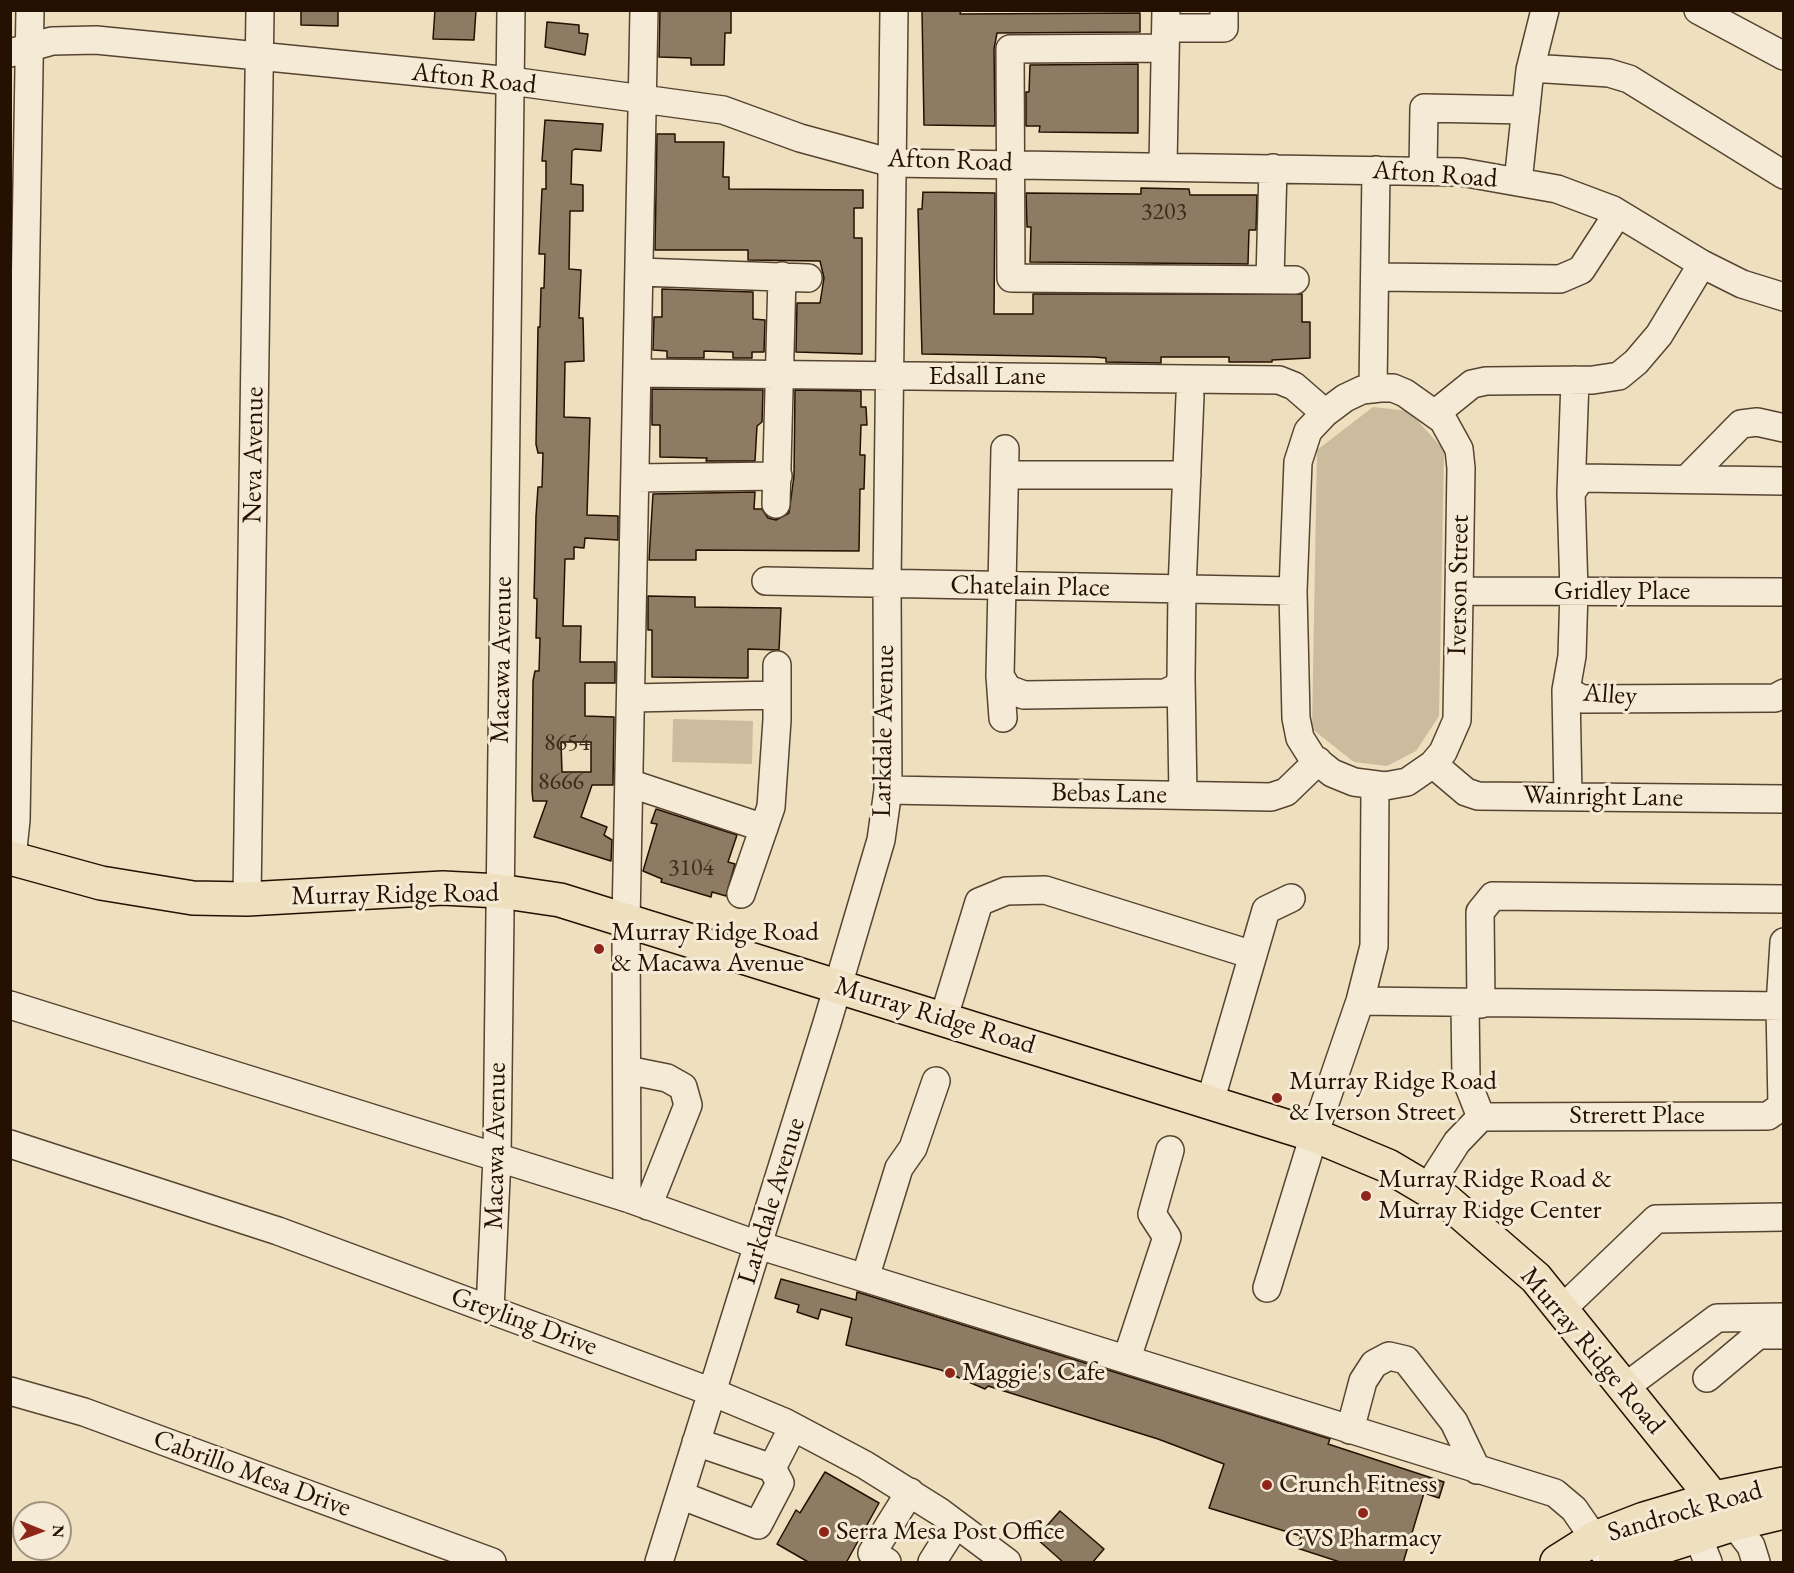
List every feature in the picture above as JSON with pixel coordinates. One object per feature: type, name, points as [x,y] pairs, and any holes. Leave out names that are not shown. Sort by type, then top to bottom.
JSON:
[{"type":"main road","name":"Murray Ridge Road","points":[[11,858],[101,883],[171,896],[247,899],[443,888],[499,891],[560,900],[1314,1135],[1388,1166],[1447,1201],[1536,1278],[1734,1524]]},
{"type":"main road","name":"Sandrock Road","points":[[1606,1554],[1644,1519],[1715,1498],[1784,1484]]},
{"type":"main road","name":"Sandrock Road","points":[[1557,1563],[1606,1554],[1703,1550],[1734,1524],[1784,1512]]},
{"type":"street","points":[[11,858],[16,820],[20,50],[30,10]]},
{"type":"street","name":"Neva Avenue","points":[[247,899],[260,10]]},
{"type":"street","name":"Macawa Avenue","points":[[490,1310],[497,1157],[511,10]]},
{"type":"street","points":[[638,1202],[627,1070],[626,922],[644,10]]},
{"type":"street","name":"Larkdale Avenue","points":[[659,1563],[881,840],[888,790],[886,585],[894,10]]},
{"type":"street","points":[[1224,10],[1224,28],[1166,29],[1010,49],[1011,278],[1282,280],[1273,168]]},
{"type":"street","points":[[1518,182],[1531,68],[1545,10]]},
{"type":"street","points":[[1698,10],[1784,56]]},
{"type":"street","points":[[1163,165],[1166,29]]},
{"type":"street","name":"Afton Road","points":[[20,50],[52,41],[96,40],[511,81],[723,110],[800,138],[892,163],[1163,165],[1461,172],[1557,189],[1618,213],[1702,264],[1742,284],[1784,297]]},
{"type":"street","points":[[1531,68],[1609,73],[1629,79],[1784,175]]},
{"type":"street","points":[[1424,171],[1424,108],[1526,110]]},
{"type":"street","points":[[1373,389],[1376,170]]},
{"type":"street","points":[[1375,277],[1560,279],[1581,270],[1618,213]]},
{"type":"street","points":[[1436,413],[1472,384],[1486,381],[1575,380],[1619,376],[1636,362],[1659,335],[1702,264]]},
{"type":"street","points":[[640,272],[795,277],[780,375],[776,504]]},
{"type":"street","name":"Edsall Lane","points":[[638,373],[1279,380],[1294,386],[1325,413]]},
{"type":"street","name":"Alley","points":[[1575,380],[1571,493],[1574,591],[1572,656],[1566,690],[1582,699],[1775,698],[1784,693]]},
{"type":"street","name":"Iverson Street","points":[[1393,388],[1419,401],[1436,413],[1452,432],[1460,459],[1457,720],[1443,752],[1433,764],[1407,782],[1375,786],[1354,782],[1332,773],[1318,761],[1300,738],[1296,718],[1293,591],[1298,462],[1308,431],[1325,413],[1345,398],[1362,390],[1373,389],[1393,388]]},
{"type":"street","points":[[1183,795],[1182,589],[1190,396]]},
{"type":"street","points":[[1687,479],[1742,424],[1757,422],[1784,428]]},
{"type":"street","points":[[1003,718],[1000,676],[1005,462],[1186,475]]},
{"type":"street","points":[[636,478],[778,476]]},
{"type":"street","points":[[1571,493],[1581,478],[1784,481]]},
{"type":"street","name":"Chatelain Place","points":[[766,581],[1293,591]]},
{"type":"street","name":"Gridley Place","points":[[1460,591],[1784,592]]},
{"type":"street","points":[[741,894],[771,807],[777,665]]},
{"type":"street","points":[[1000,676],[1008,689],[1024,695],[1165,693],[1178,687],[1181,678]]},
{"type":"street","points":[[1566,690],[1568,797]]},
{"type":"street","points":[[631,698],[777,695]]},
{"type":"street","name":"Bebas Lane","points":[[888,790],[1271,797],[1286,792],[1318,761]]},
{"type":"street","name":"Wainright Lane","points":[[1433,764],[1466,792],[1478,796],[1784,799]]},
{"type":"street","points":[[629,783],[764,828]]},
{"type":"street","points":[[1267,1288],[1314,1135],[1360,1001],[1374,946],[1375,786]]},
{"type":"street","points":[[943,1020],[979,902],[1006,891],[1045,890],[1253,955]]},
{"type":"street","points":[[1427,1189],[1456,1142],[1481,1117],[1466,1079],[1480,912],[1493,896],[1784,899]]},
{"type":"street","points":[[1210,1102],[1266,910],[1292,898]]},
{"type":"street","points":[[1360,1001],[1782,1006],[1784,942]]},
{"type":"street","points":[[10,1005],[638,1202],[758,1245],[1127,1358],[1477,1470],[1556,1492],[1574,1509],[1606,1554]]},
{"type":"street","name":"Strerett Place","points":[[1481,1117],[1768,1116],[1782,1106],[1782,1006]]},
{"type":"street","points":[[627,1070],[667,1078],[683,1087],[688,1105],[638,1202]]},
{"type":"street","points":[[865,1278],[898,1168],[913,1148],[936,1081]]},
{"type":"street","name":"Greyling Drive","points":[[10,1144],[278,1231],[712,1392],[793,1427],[910,1492],[1007,1563]]},
{"type":"street","points":[[1127,1358],[1167,1237],[1152,1214],[1170,1150]]},
{"type":"street","points":[[1561,1310],[1656,1219],[1784,1217]]},
{"type":"street","points":[[1624,1388],[1717,1318],[1784,1317]]},
{"type":"street","points":[[1707,1378],[1758,1335],[1784,1335]]},
{"type":"street","points":[[1350,1430],[1363,1381],[1374,1364],[1389,1356],[1406,1360],[1454,1422],[1477,1470]]},
{"type":"street","name":"Cabrillo Mesa Drive","points":[[10,1391],[84,1412],[492,1563]]},
{"type":"street","points":[[772,1468],[793,1427]]},
{"type":"street","points":[[680,1495],[758,1525],[780,1483],[772,1468],[696,1442]]},
{"type":"street","points":[[887,1563],[872,1553],[910,1492]]},
{"type":"street","points":[[932,1563],[956,1524]]},
{"type":"street","points":[[1734,1524],[1751,1546],[1755,1563]]},
{"type":"shaded area","points":[[1373,407],[1409,411],[1444,450],[1439,716],[1416,751],[1387,766],[1354,762],[1312,729],[1317,450]]},
{"type":"shaded area","points":[[673,719],[753,721],[752,764],[672,762]]},
{"type":"building","points":[[301,10],[338,10],[338,26],[301,25]]},
{"type":"building","points":[[435,10],[476,10],[474,40],[433,39]]},
{"type":"building","points":[[660,10],[731,10],[731,33],[725,33],[724,65],[691,65],[691,58],[659,57]]},
{"type":"building","points":[[922,10],[961,10],[960,14],[1140,13],[1140,32],[997,33],[994,49],[995,126],[924,125]]},
{"type":"building","points":[[547,22],[579,25],[579,33],[588,34],[585,55],[545,47]]},
{"type":"building","points":[[1138,64],[1138,133],[1039,132],[1040,126],[1026,126],[1026,92],[1029,92],[1030,65]]},
{"type":"building","points":[[545,120],[603,124],[601,151],[575,149],[572,151],[571,184],[583,185],[583,211],[570,211],[569,269],[581,270],[579,318],[583,318],[584,361],[565,362],[564,417],[590,418],[587,515],[618,516],[618,540],[585,538],[584,548],[574,547],[574,559],[565,559],[563,626],[581,626],[580,662],[615,662],[615,683],[585,683],[585,716],[614,717],[613,785],[592,785],[581,817],[607,827],[604,835],[612,840],[611,861],[534,837],[547,801],[533,801],[532,791],[533,681],[535,671],[539,671],[540,638],[536,638],[537,599],[534,598],[536,516],[538,487],[542,487],[543,453],[538,453],[536,444],[538,327],[540,327],[541,288],[544,288],[545,254],[539,254],[542,189],[546,189],[546,161],[542,161]],"holes":[[[561,742],[591,742],[591,772],[562,772]]]},
{"type":"building","points":[[657,134],[675,134],[675,142],[724,142],[723,177],[729,177],[729,189],[863,190],[863,208],[854,208],[854,238],[862,238],[862,354],[796,352],[797,303],[820,303],[824,278],[820,261],[748,260],[748,250],[655,250]]},
{"type":"building","points":[[1141,188],[1189,189],[1190,195],[1257,195],[1256,230],[1249,230],[1248,264],[1030,262],[1031,227],[1027,227],[1026,193],[1141,194]]},
{"type":"building","points":[[923,192],[995,193],[994,314],[1033,314],[1033,294],[1302,294],[1302,322],[1310,322],[1310,358],[1272,360],[1272,362],[1229,362],[1229,357],[1161,357],[1161,363],[1106,362],[1106,358],[1094,357],[922,354],[918,209],[922,209]]},
{"type":"building","points":[[662,289],[753,292],[753,319],[765,320],[764,352],[752,352],[752,358],[733,358],[733,352],[704,351],[704,358],[667,358],[667,351],[653,350],[654,317],[662,317]]},
{"type":"building","points":[[652,389],[763,390],[762,422],[757,426],[755,461],[706,461],[707,458],[660,457],[660,425],[652,425]]},
{"type":"building","points":[[795,390],[861,391],[861,407],[866,407],[867,425],[861,425],[860,455],[865,455],[864,489],[860,489],[859,551],[696,550],[696,560],[649,560],[653,494],[755,492],[754,509],[762,509],[768,518],[776,520],[789,513],[794,476]]},
{"type":"building","points":[[648,596],[695,597],[695,607],[781,608],[779,650],[748,649],[748,678],[652,677],[652,630],[648,630]]},
{"type":"building","points":[[656,809],[737,835],[728,862],[735,864],[726,896],[712,892],[711,897],[661,882],[662,879],[643,871],[657,824],[651,823]]},
{"type":"building","points":[[781,1279],[856,1300],[857,1292],[1330,1439],[1328,1444],[1444,1482],[1439,1498],[1424,1493],[1403,1563],[1343,1563],[1297,1548],[1301,1536],[1209,1508],[1224,1464],[1158,1439],[988,1386],[985,1389],[941,1370],[846,1345],[852,1318],[821,1309],[818,1319],[797,1312],[799,1305],[775,1298]]},
{"type":"building","name":"Serra Mesa Post Office","points":[[825,1472],[879,1503],[846,1563],[810,1563],[777,1544],[796,1510],[800,1513]]},
{"type":"building","points":[[1060,1511],[1104,1549],[1092,1563],[1064,1563],[1036,1538]]},
{"type":"place","name":"Murray Ridge Road & Macawa Avenue","points":[[599,949]]},
{"type":"place","name":"Murray Ridge Road & Iverson Street","points":[[1277,1098]]},
{"type":"place","name":"Murray Ridge Road & Murray Ridge Center","points":[[1366,1196]]},
{"type":"place","name":"Maggie's Cafe","points":[[950,1373]]},
{"type":"place","name":"Crunch Fitness","points":[[1267,1485]]},
{"type":"place","name":"CVS Pharmacy","points":[[1363,1513]]},
{"type":"place","name":"Serra Mesa Post Office","points":[[824,1532]]}]
